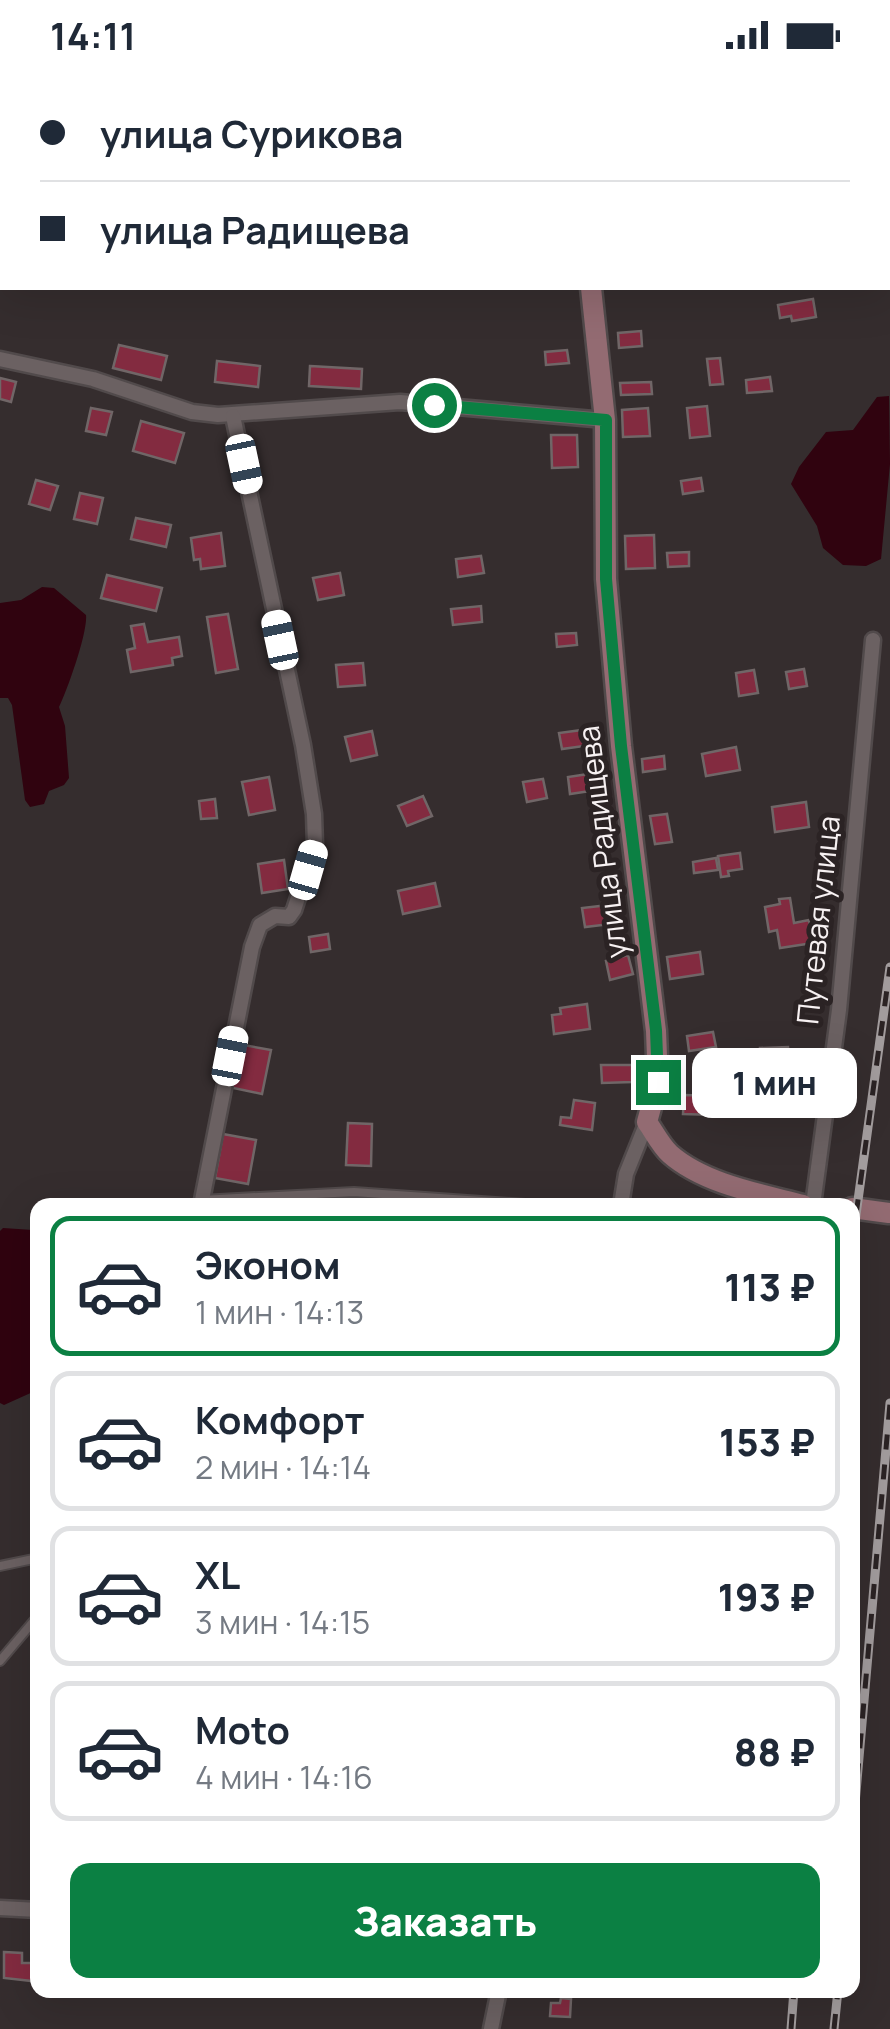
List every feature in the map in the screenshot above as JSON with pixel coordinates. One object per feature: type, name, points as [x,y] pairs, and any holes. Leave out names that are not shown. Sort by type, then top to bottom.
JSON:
[{"type":"street","name":"улица Радищева","points":[[592,290],[606,420],[606,579],[621,746],[656,1030],[658,1082],[626,1174],[622,1198]]},
{"type":"street","points":[[0,359],[93,380],[192,412],[233,416],[400,402],[606,420]]},
{"type":"street","points":[[202,1198],[252,947],[260,925],[275,916],[289,917],[294,910],[315,846],[314,814],[302,745],[233,416]]},
{"type":"street","name":"Путевая улица","points":[[815,1198],[839,1010],[873,640]]},
{"type":"street","points":[[647,1122],[670,1154],[692,1168],[714,1179],[779,1198]]},
{"type":"street","points":[[860,1209],[890,1213]]},
{"type":"street","points":[[0,1908],[30,1910]]},
{"type":"street","points":[[491,2029],[497,1998]]},
{"type":"lane","points":[[271,1198],[354,1192],[440,1198]]},
{"type":"lane","points":[[0,1566],[30,1560]]},
{"type":"lane","points":[[0,1661],[30,1625]]},
{"type":"shaded area","points":[[889,396],[890,464],[881,559],[866,566],[843,565],[823,548],[817,526],[791,484],[826,432],[853,430],[877,397]]},
{"type":"shaded area","points":[[42,587],[54,588],[86,615],[86,623],[59,707],[65,726],[69,778],[64,785],[49,791],[44,804],[30,807],[25,800],[12,705],[8,698],[0,698],[0,603],[21,600]]},
{"type":"shaded area","points":[[30,1230],[30,1393],[4,1405],[0,1403],[0,1231]]},
{"type":"building","points":[[813,299],[816,317],[792,321],[791,316],[780,318],[778,305]]},
{"type":"building","points":[[641,331],[642,346],[619,348],[618,333]]},
{"type":"building","points":[[119,345],[167,356],[161,380],[113,368]]},
{"type":"building","points":[[567,350],[569,363],[546,365],[545,352]]},
{"type":"building","points":[[720,358],[723,384],[710,385],[707,359]]},
{"type":"building","points":[[217,361],[260,366],[258,387],[215,382]]},
{"type":"building","points":[[310,366],[362,369],[361,389],[309,386]]},
{"type":"building","points":[[770,377],[772,391],[747,393],[746,380]]},
{"type":"building","points":[[0,378],[16,382],[11,402],[0,399]]},
{"type":"building","points":[[651,382],[652,394],[621,395],[620,383]]},
{"type":"building","points":[[707,406],[710,436],[690,438],[687,408]]},
{"type":"building","points":[[91,408],[112,412],[106,435],[86,431]]},
{"type":"building","points":[[648,408],[650,436],[623,437],[622,410]]},
{"type":"building","points":[[141,421],[184,433],[175,463],[133,451]]},
{"type":"building","points":[[551,435],[577,435],[578,467],[552,468]]},
{"type":"building","points":[[701,478],[703,491],[683,494],[681,481]]},
{"type":"building","points":[[36,480],[58,486],[50,510],[29,504]]},
{"type":"building","points":[[80,493],[103,498],[97,524],[74,519]]},
{"type":"building","points":[[136,518],[171,525],[166,547],[131,539]]},
{"type":"building","points":[[221,533],[225,566],[201,569],[200,559],[194,560],[191,538]]},
{"type":"building","points":[[654,535],[655,568],[626,569],[625,536]]},
{"type":"building","points":[[689,552],[689,566],[668,567],[667,553]]},
{"type":"building","points":[[481,556],[484,573],[458,577],[456,559]]},
{"type":"building","points":[[340,573],[344,595],[318,600],[313,578]]},
{"type":"building","points":[[107,575],[162,588],[156,611],[101,598]]},
{"type":"building","points":[[481,606],[482,622],[453,625],[451,609]]},
{"type":"building","points":[[228,614],[238,669],[216,673],[207,617]]},
{"type":"building","points":[[144,624],[148,642],[179,637],[182,656],[172,658],[173,665],[131,672],[127,650],[135,648],[131,626]]},
{"type":"building","points":[[576,633],[577,645],[557,647],[556,634]]},
{"type":"building","points":[[363,663],[365,685],[338,687],[336,665]]},
{"type":"building","points":[[804,669],[807,686],[789,689],[786,672]]},
{"type":"building","points":[[754,670],[758,693],[739,696],[736,673]]},
{"type":"building","points":[[582,730],[584,746],[562,749],[559,733]]},
{"type":"building","points":[[372,731],[377,755],[351,761],[345,737]]},
{"type":"building","points":[[736,747],[740,770],[706,776],[702,754]]},
{"type":"building","points":[[664,756],[665,769],[643,772],[642,759]]},
{"type":"building","points":[[595,773],[597,790],[570,794],[568,777]]},
{"type":"building","points":[[269,777],[275,810],[249,815],[242,782]]},
{"type":"building","points":[[543,779],[547,798],[527,802],[523,782]]},
{"type":"building","points":[[423,796],[432,816],[407,826],[398,806]]},
{"type":"building","points":[[215,799],[217,818],[201,819],[199,801]]},
{"type":"building","points":[[806,802],[809,827],[775,832],[772,807]]},
{"type":"building","points":[[667,814],[672,842],[655,844],[650,816]]},
{"type":"building","points":[[740,853],[742,869],[728,871],[729,876],[721,877],[718,856]]},
{"type":"building","points":[[716,858],[718,870],[694,873],[693,862]]},
{"type":"building","points":[[284,860],[288,889],[262,893],[258,864]]},
{"type":"building","points":[[435,883],[440,906],[403,914],[398,891]]},
{"type":"building","points":[[790,898],[794,923],[809,920],[813,943],[780,948],[777,930],[769,932],[765,907]]},
{"type":"building","points":[[609,905],[611,924],[585,927],[582,908]]},
{"type":"building","points":[[328,934],[330,949],[311,952],[309,937]]},
{"type":"building","points":[[700,952],[703,974],[670,979],[667,957]]},
{"type":"building","points":[[628,955],[633,974],[610,980],[606,961]]},
{"type":"building","points":[[587,1004],[590,1029],[554,1034],[552,1015],[561,1014],[560,1008]]},
{"type":"building","points":[[713,1032],[716,1047],[689,1051],[687,1036]]},
{"type":"building","points":[[238,1044],[271,1050],[262,1094],[229,1087]]},
{"type":"building","points":[[788,1047],[790,1068],[761,1070],[760,1048]]},
{"type":"building","points":[[601,1065],[632,1065],[632,1082],[602,1083]]},
{"type":"building","points":[[684,1095],[716,1096],[715,1115],[683,1114]]},
{"type":"building","points":[[574,1100],[595,1103],[592,1130],[560,1125],[561,1117],[571,1118]]},
{"type":"building","points":[[348,1123],[372,1124],[371,1166],[346,1165]]},
{"type":"building","points":[[223,1134],[256,1140],[248,1184],[215,1178]]},
{"type":"building","points":[[4,1952],[22,1953],[22,1963],[30,1963],[30,1981],[4,1978]]},
{"type":"building","points":[[561,1998],[571,1999],[570,2017],[550,2016],[551,2003],[560,2003]]},
{"type":"railway","points":[[858,1198],[890,967]]},
{"type":"railway","points":[[860,1746],[890,1403]]},
{"type":"railway","points":[[791,2029],[793,1998]]},
{"type":"railway","points":[[834,2029],[837,1998]]},
{"type":"route","points":[[434,405],[606,420],[606,579],[621,746],[656,1030],[658,1082]]}]
